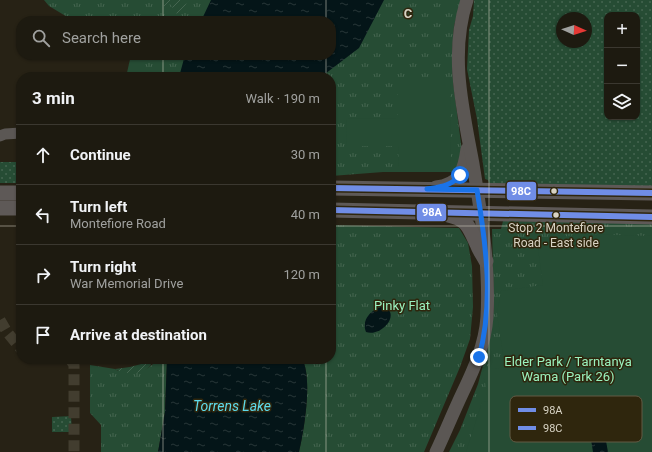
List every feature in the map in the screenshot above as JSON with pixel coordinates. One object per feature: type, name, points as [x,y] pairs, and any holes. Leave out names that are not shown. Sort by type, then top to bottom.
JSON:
[{"type":"main road","points":[[336,188],[652,193]]},
{"type":"main road","points":[[0,193],[16,193]]},
{"type":"main road","points":[[0,208],[16,208]]},
{"type":"main road","points":[[336,210],[652,217]]},
{"type":"main road","points":[[437,212],[463,220],[473,233],[477,245],[486,260]]},
{"type":"street","points":[[436,452],[479,357],[487,318],[486,260],[481,214],[459,81],[457,54],[462,14],[467,0]]},
{"type":"street","points":[[0,136],[16,133]]},
{"type":"street","points":[[427,189],[447,185],[458,178],[465,163],[468,138]]},
{"type":"green space","points":[[44,0],[461,0],[454,26],[452,53],[453,82],[462,151],[459,172],[383,172],[336,176],[336,72],[127,72],[130,60],[336,60],[336,16],[66,16],[49,6]]},
{"type":"green space","points":[[167,0],[188,0],[183,10],[177,14],[170,4],[164,8],[164,3]]},
{"type":"green space","points":[[474,0],[652,0],[652,189],[489,183],[488,180],[485,179],[477,119],[467,69],[469,30],[473,16]]},
{"type":"green space","points":[[398,79],[450,79],[451,167],[399,167],[398,146],[347,146],[346,118],[398,119]]},
{"type":"green space","points":[[0,162],[16,162],[16,183],[0,183]]},
{"type":"green space","name":"Elder Park / Tarntanya Wama (Park 26)","points":[[503,221],[652,223],[652,452],[449,452],[460,430],[478,384],[489,343],[494,307],[492,229],[501,229]]},
{"type":"green space","name":"Pinky Flat","points":[[336,225],[459,228],[468,243],[472,266],[473,307],[470,339],[460,367],[424,452],[299,452],[305,418],[307,391],[304,364],[336,364]]},
{"type":"green space","name":"Elder Park / Tarntanya Wama (Park 26)","points":[[582,234],[652,236],[652,452],[466,452],[482,402],[488,401],[485,382],[484,379],[481,378],[485,365],[493,369],[505,367],[497,314],[501,291],[543,285],[537,241]]},
{"type":"green space","points":[[141,364],[151,365],[144,371],[133,373],[125,373],[115,369]]},
{"type":"green space","points":[[153,364],[167,364],[165,412],[158,452],[101,452],[101,425],[90,413],[90,365],[115,369],[118,371],[145,370]]},
{"type":"green space","points":[[71,416],[72,432],[52,432],[52,417]]},
{"type":"water","points":[[211,0],[384,0],[359,48],[328,72],[180,72],[184,60],[336,60],[336,16],[203,16]]},
{"type":"water","points":[[381,307],[387,308],[390,312],[391,317],[386,326],[376,332],[366,332],[365,323],[368,316],[374,310]]},
{"type":"water","name":"Torrens Lake","points":[[167,364],[304,364],[305,367],[307,391],[305,419],[299,452],[158,452],[165,412]]},
{"type":"water","points":[[591,442],[606,442],[608,452],[593,452]]},
{"type":"tunnel","points":[[0,320],[16,343]]},
{"type":"tunnel","points":[[73,364],[74,452]]},
{"type":"transit line","name":"98C","points":[[336,188],[652,193]]},
{"type":"transit line","name":"98A","points":[[336,210],[652,217]]},
{"type":"place","name":"Stop 2 Montefiore Road - East side","points":[[556,215]]},
{"type":"route","points":[[460,175],[452,183],[442,187],[427,189],[477,190],[486,260],[487,303],[485,333],[479,357]]}]
